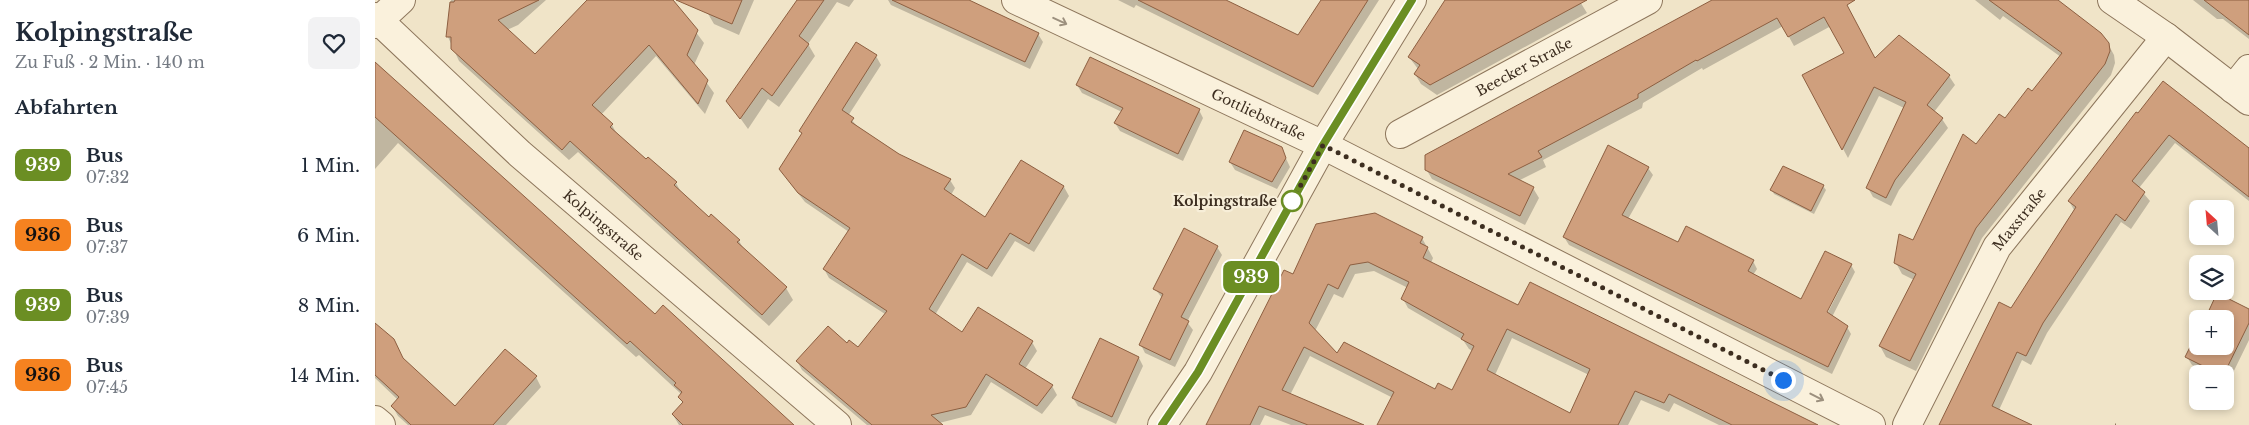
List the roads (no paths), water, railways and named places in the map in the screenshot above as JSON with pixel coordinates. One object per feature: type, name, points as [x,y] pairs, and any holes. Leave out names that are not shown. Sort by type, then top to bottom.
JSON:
[{"type":"street","points":[[376,21],[401,0]]},
{"type":"street","name":"Gottliebstraße","points":[[1016,0],[1323,145],[1871,425]]},
{"type":"street","points":[[1162,425],[1198,372],[1323,145],[1412,0]]},
{"type":"street","name":"Beecker Straße","points":[[1401,134],[1648,0]]},
{"type":"street","points":[[2111,0],[2244,86]]},
{"type":"street","points":[[2126,0],[2166,37]]},
{"type":"street","name":"Kolpingstraße","points":[[376,21],[520,154],[837,425]]},
{"type":"street","name":"Maxstraße","points":[[1907,425],[1997,247],[2166,37]]},
{"type":"street","points":[[1178,425],[1198,372]]},
{"type":"street","points":[[375,420],[381,425]]},
{"type":"place","name":"Kolpingstraße","points":[[1292,201]]}]
